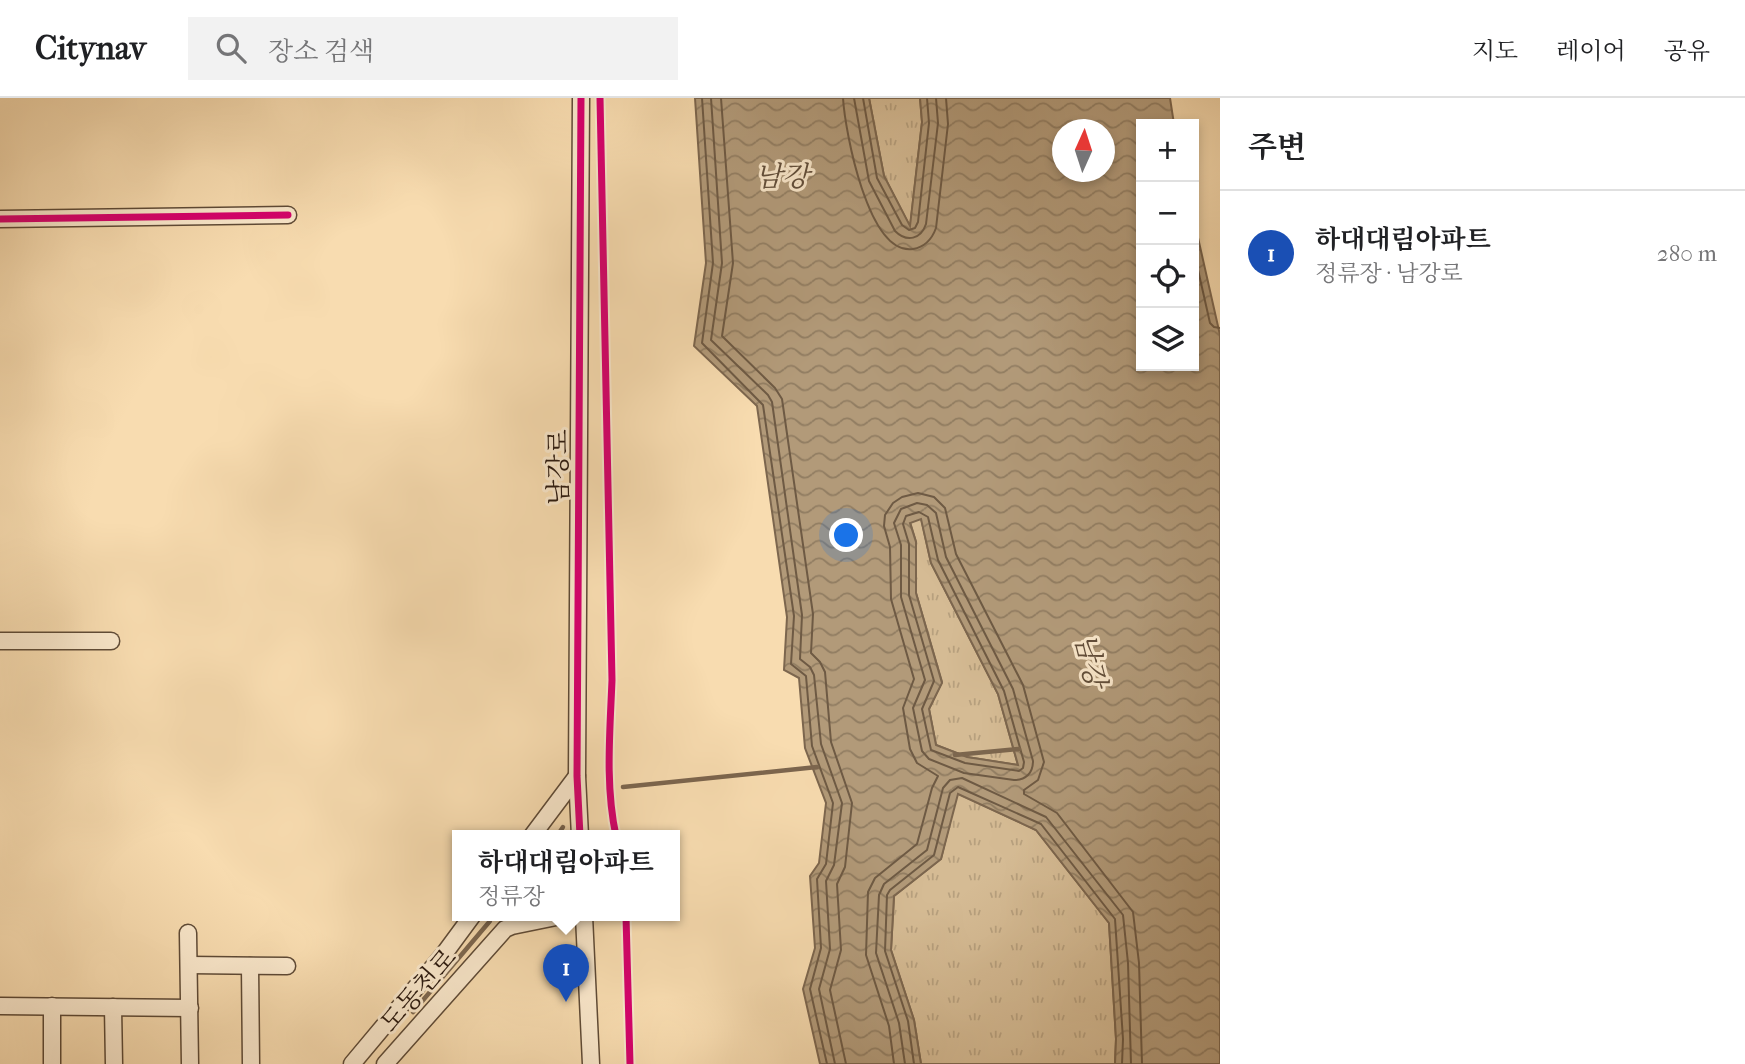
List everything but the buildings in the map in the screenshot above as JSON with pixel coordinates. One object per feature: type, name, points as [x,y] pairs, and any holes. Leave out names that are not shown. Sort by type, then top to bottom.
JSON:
[{"type":"street","name":"남강로","points":[[580,830],[577,776],[581,98]]},
{"type":"street","points":[[0,219],[288,215]]},
{"type":"street","points":[[0,641],[111,641]]},
{"type":"street","points":[[536,830],[577,776]]},
{"type":"street","name":"도동천로","points":[[352,1064],[469,921]]},
{"type":"street","points":[[494,941],[499,928],[497,921]]},
{"type":"street","name":"도동천로","points":[[386,1064],[494,941],[512,926],[536,921]]},
{"type":"street","points":[[584,921],[592,1064]]},
{"type":"street","points":[[188,933],[190,1064]]},
{"type":"street","points":[[188,965],[287,967]]},
{"type":"street","points":[[250,966],[251,1064]]},
{"type":"street","points":[[0,1006],[190,1008]]},
{"type":"street","points":[[52,1006],[52,1064]]},
{"type":"street","points":[[113,1007],[114,1064]]},
{"type":"green space","points":[[869,98],[920,98],[922,122],[910,227],[884,176]]},
{"type":"green space","points":[[921,518],[931,563],[998,694],[1018,765],[967,757],[936,745],[929,709],[942,682],[916,593],[916,542],[910,522]]},
{"type":"green space","points":[[957,793],[1036,830],[1109,923],[1115,1064],[921,1064],[914,1020],[891,950],[894,896],[941,859]]},
{"type":"water","name":"남강","points":[[695,98],[869,98],[884,176],[910,226],[922,122],[920,98],[1170,98],[1173,119],[1136,119],[1136,371],[1199,371],[1199,242],[1220,335],[1220,1064],[1115,1064],[1109,923],[1036,830],[958,794],[941,859],[894,896],[891,950],[914,1020],[921,1064],[820,1064],[803,989],[815,948],[810,876],[819,863],[826,803],[805,748],[799,678],[784,670],[787,617],[757,406],[694,346],[706,263]],"holes":[[[921,519],[931,563],[998,694],[1018,765],[967,757],[936,745],[929,709],[942,683],[916,593],[916,542],[910,523]]]},
{"type":"waterway","points":[[955,755],[1019,749]]},
{"type":"waterway","points":[[623,787],[817,767]]},
{"type":"waterway","points":[[413,1012],[490,921]]},
{"type":"cycle path","points":[[580,830],[577,776],[581,98]]},
{"type":"cycle path","points":[[600,98],[612,680],[609,778],[615,830]]},
{"type":"cycle path","points":[[0,219],[288,215]]},
{"type":"cycle path","points":[[626,921],[630,1064]]},
{"type":"place","name":"하대대림아파트","points":[[566,1002]]}]
